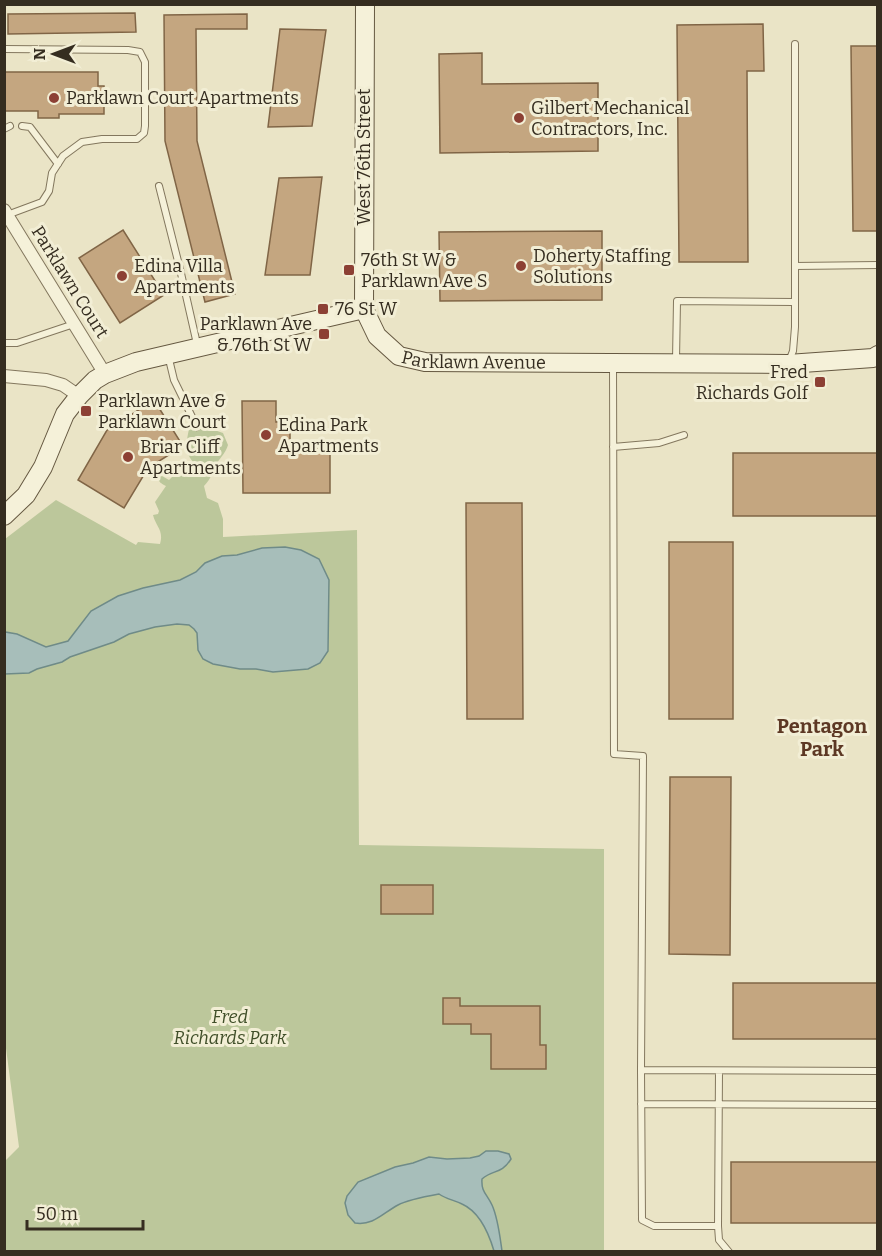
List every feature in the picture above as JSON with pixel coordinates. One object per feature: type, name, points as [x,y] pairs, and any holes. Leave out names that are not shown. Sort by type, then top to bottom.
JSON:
[{"type":"street","name":"West 76th Street","points":[[364,309],[365,4]]},
{"type":"street","name":"Parklawn Court","points":[[6,212],[105,374]]},
{"type":"street","points":[[4,516],[26,495],[43,467],[65,414],[79,396],[105,374],[136,362],[364,309]]},
{"type":"street","name":"Parklawn Avenue","points":[[364,309],[377,336],[399,356],[425,362],[788,364],[876,358]]},
{"type":"street","points":[[4,376],[46,380],[63,385],[79,396]]},
{"type":"lane","points":[[788,364],[793,351],[795,327],[795,44]]},
{"type":"lane","points":[[4,49],[128,50],[140,52],[145,62],[144,133],[137,139],[102,139],[82,142],[63,156],[52,173],[49,191],[42,202],[6,212]]},
{"type":"lane","points":[[22,126],[30,127],[58,164]]},
{"type":"lane","points":[[159,186],[198,348]]},
{"type":"lane","points":[[795,267],[878,265]]},
{"type":"lane","points":[[676,363],[677,301],[794,302]]},
{"type":"lane","points":[[4,343],[17,343],[75,324]]},
{"type":"lane","points":[[168,355],[174,380],[196,427]]},
{"type":"lane","points":[[613,363],[614,754],[643,756],[642,1220],[654,1226],[718,1226]]},
{"type":"lane","points":[[613,447],[659,443],[684,435]]},
{"type":"lane","points":[[641,1070],[878,1071]]},
{"type":"lane","points":[[719,1071],[718,1226],[719,1240],[729,1251]]},
{"type":"lane","points":[[641,1104],[878,1105]]},
{"type":"green space","name":"Fred Richards Park","points":[[200,425],[223,433],[228,445],[204,486],[207,498],[218,503],[223,519],[223,537],[357,530],[359,845],[604,849],[604,1251],[5,1252],[5,1161],[19,1147],[4,1033],[5,539],[56,500],[136,545],[138,542],[160,544],[160,532],[153,515],[158,514],[155,502],[166,486],[159,482],[158,477],[162,476],[169,480],[178,471],[200,471],[189,456],[187,441],[189,429]]},
{"type":"water","points":[[285,547],[301,550],[319,559],[329,580],[328,651],[320,663],[308,669],[273,672],[213,664],[203,659],[198,650],[197,633],[194,629],[189,625],[177,624],[129,634],[114,642],[29,673],[5,674],[5,632],[17,634],[46,647],[68,641],[91,611],[118,596],[180,580],[196,572],[205,563],[222,556],[237,555],[262,548]]},
{"type":"water","points":[[486,1151],[509,1154],[511,1159],[500,1170],[482,1179],[483,1190],[496,1216],[502,1251],[494,1251],[486,1231],[474,1212],[439,1194],[402,1203],[367,1223],[355,1223],[348,1215],[345,1203],[347,1196],[358,1182],[395,1167],[429,1157],[470,1158]]},
{"type":"building","points":[[135,13],[136,32],[8,34],[8,14]]},
{"type":"building","points":[[247,14],[247,29],[196,29],[197,141],[235,294],[205,302],[165,141],[164,15]]},
{"type":"building","points":[[763,24],[764,71],[747,71],[748,262],[679,262],[677,25]]},
{"type":"building","points":[[280,29],[326,30],[312,126],[268,127]]},
{"type":"building","points":[[851,46],[878,46],[878,231],[853,231]]},
{"type":"building","name":"Gilbert Mechanical Contractors, Inc.","points":[[482,53],[482,84],[598,83],[598,151],[440,153],[439,54]]},
{"type":"building","name":"Parklawn Court Apartments","points":[[4,72],[98,72],[98,86],[104,86],[104,114],[59,114],[59,118],[38,118],[38,111],[4,111]]},
{"type":"building","points":[[322,177],[310,275],[265,275],[279,178]]},
{"type":"building","name":"Edina Villa Apartments","points":[[123,230],[164,295],[120,323],[79,258]]},
{"type":"building","name":"Doherty Staffing Solutions","points":[[602,231],[602,300],[440,301],[439,232]]},
{"type":"building","name":"Briar Cliff Apartments","points":[[154,400],[183,446],[148,468],[124,508],[78,480],[107,430]]},
{"type":"building","name":"Edina Park Apartments","points":[[242,401],[276,401],[276,422],[290,422],[290,448],[330,448],[330,493],[243,493]]},
{"type":"building","points":[[733,453],[878,453],[878,516],[733,516]]},
{"type":"building","points":[[466,503],[522,503],[523,719],[467,719]]},
{"type":"building","points":[[669,542],[733,542],[733,719],[669,719]]},
{"type":"building","points":[[670,777],[731,777],[730,955],[669,954]]},
{"type":"building","points":[[381,885],[433,885],[433,914],[381,914]]},
{"type":"building","points":[[733,983],[878,983],[878,1039],[733,1039]]},
{"type":"building","points":[[443,998],[460,998],[460,1006],[540,1006],[540,1045],[546,1045],[546,1069],[491,1069],[491,1034],[471,1034],[471,1024],[443,1024]]},
{"type":"building","points":[[731,1162],[878,1162],[878,1223],[731,1223]]},
{"type":"place","name":"Parklawn Court Apartments","points":[[54,98]]},
{"type":"place","name":"Gilbert Mechanical Contractors, Inc.","points":[[519,118]]},
{"type":"place","name":"Doherty Staffing Solutions","points":[[521,266]]},
{"type":"place","name":"76th St W & Parklawn Ave S","points":[[349,270]]},
{"type":"place","name":"Edina Villa Apartments","points":[[122,276]]},
{"type":"place","name":"76 St W","points":[[323,309]]},
{"type":"place","name":"Parklawn Ave & 76th St W","points":[[324,334]]},
{"type":"place","name":"Fred Richards Golf","points":[[820,382]]},
{"type":"place","name":"Parklawn Ave & Parklawn Court","points":[[86,411]]},
{"type":"place","name":"Edina Park Apartments","points":[[266,435]]},
{"type":"place","name":"Briar Cliff Apartments","points":[[128,457]]},
{"type":"district","name":"Pentagon Park","points":[[822,738]]}]
